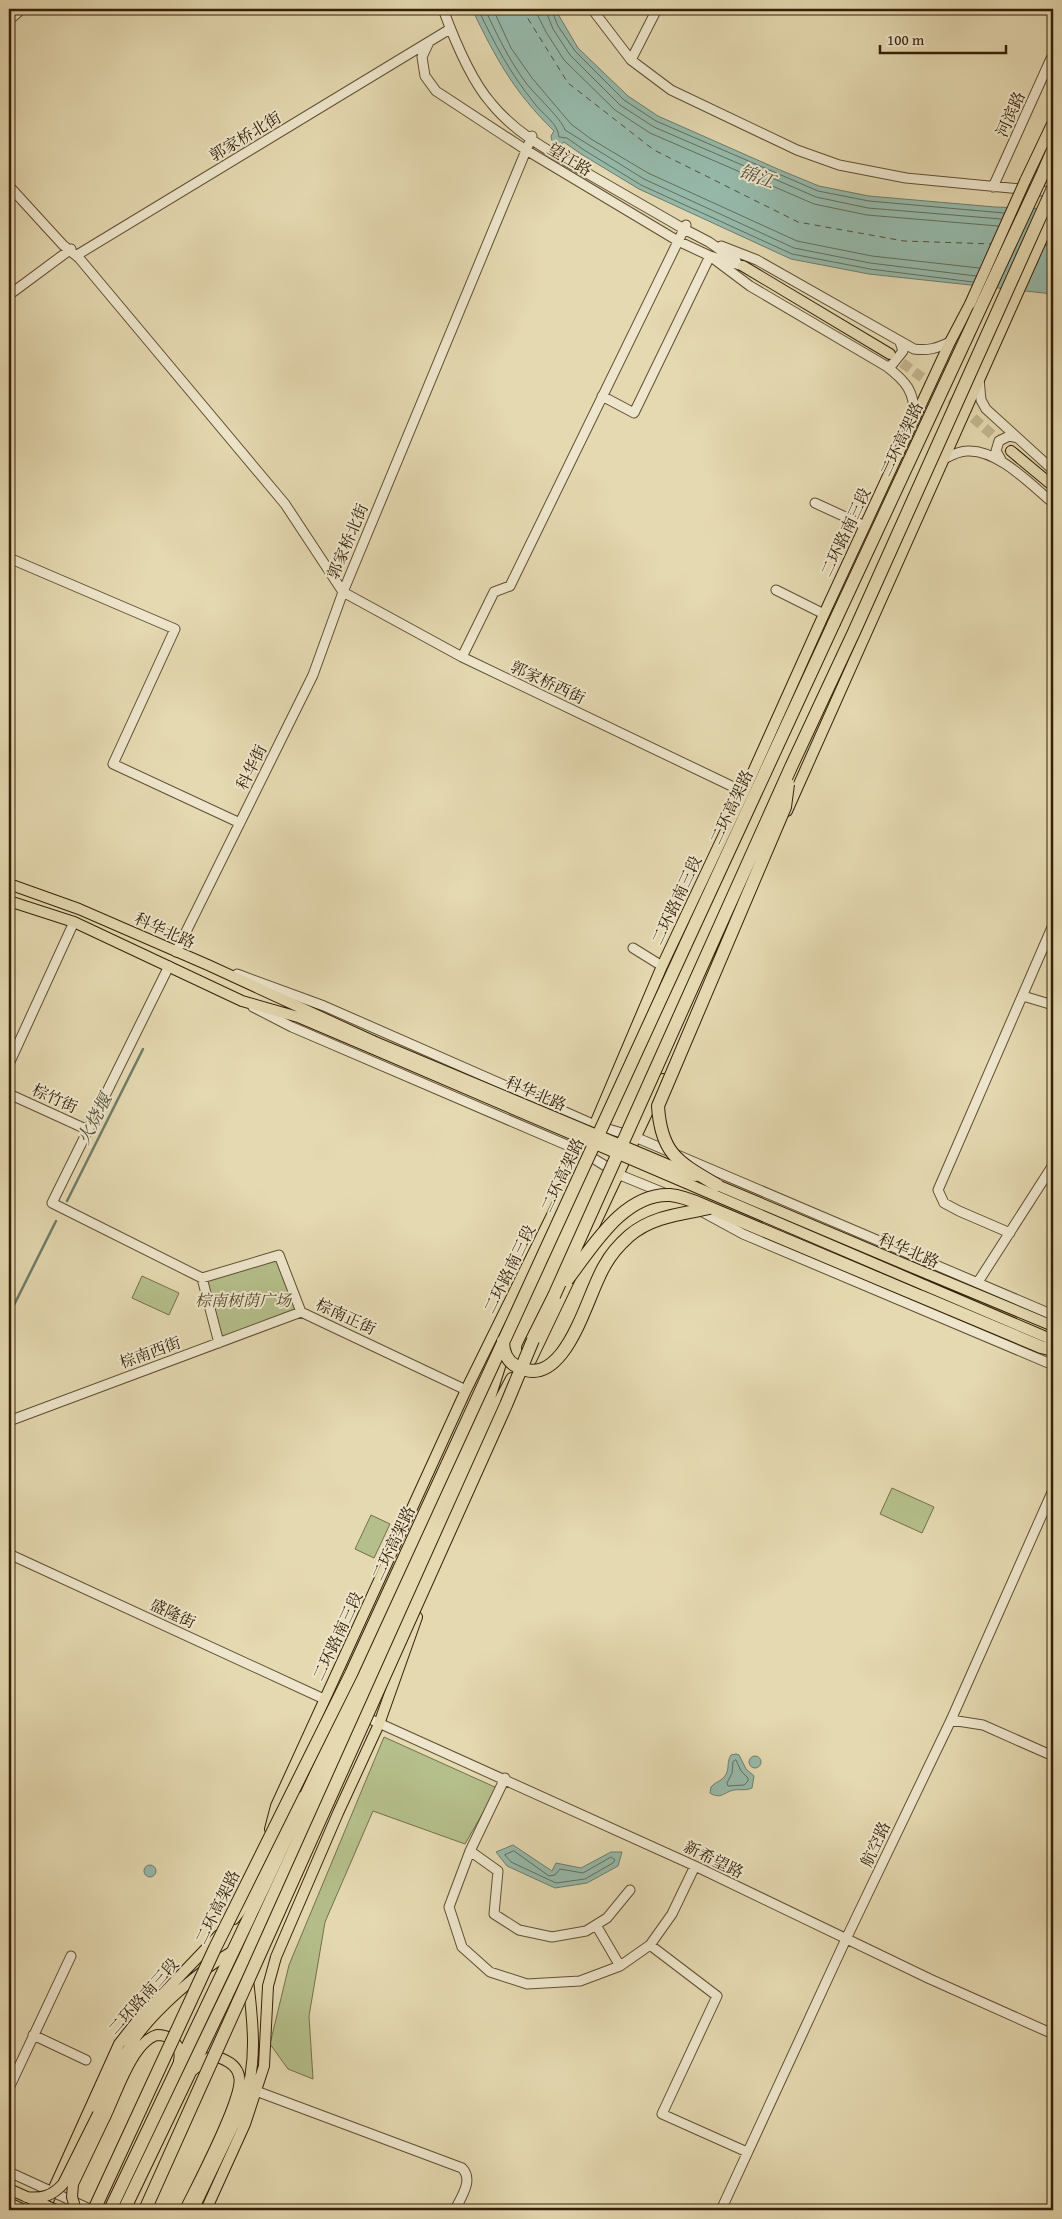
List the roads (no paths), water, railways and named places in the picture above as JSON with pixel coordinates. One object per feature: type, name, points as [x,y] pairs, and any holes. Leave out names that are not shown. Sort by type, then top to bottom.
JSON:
[{"type":"highway","name":"二环高架路","points":[[93,2210],[215,1948],[355,1665],[1053,150]]},
{"type":"highway","points":[[110,2210],[133,2175],[189,2074],[245,1957],[280,1864],[495,1411],[554,1296],[1053,188]]},
{"type":"highway","points":[[717,1185],[686,1167],[674,1156],[662,1133],[658,1106],[785,807],[791,767]]},
{"type":"highway","points":[[685,946],[613,1088],[525,1282],[508,1314],[502,1330],[503,1352],[513,1364],[521,1368],[537,1370],[551,1366],[566,1348],[604,1265],[628,1237],[642,1226],[655,1220],[710,1208]]},
{"type":"highway","points":[[554,1296],[612,1222],[628,1207],[641,1201],[669,1195],[710,1208],[1041,1347],[1053,1350]]},
{"type":"highway","points":[[304,1813],[486,1404],[514,1319]]},
{"type":"highway","points":[[145,2210],[506,1405],[532,1340]]},
{"type":"highway","points":[[124,2210],[133,2175],[173,2081],[233,1951],[261,1881],[280,1864]]},
{"type":"main road","name":"二环路南三段","points":[[44,2210],[119,2044],[137,2021],[241,1909],[261,1881],[276,1806],[324,1699],[466,1390],[583,1152],[662,966],[1053,122]]},
{"type":"main road","points":[[280,1864],[314,1818],[360,1714],[434,1567],[559,1300],[620,1175],[635,1137],[725,951],[1053,214]]},
{"type":"main road","name":"望江路","points":[[742,266],[890,354]]},
{"type":"main road","points":[[1011,451],[1053,486]]},
{"type":"main road","name":"科华北路","points":[[9,884],[79,909],[208,965],[372,1045],[1053,1340]]},
{"type":"main road","name":"科华北路","points":[[9,901],[74,922],[242,1001],[298,1017],[372,1045],[717,1185],[1053,1326]]},
{"type":"main road","points":[[185,2210],[235,2103],[264,2066],[268,1986],[276,1957],[338,1813],[379,1724],[434,1567]]},
{"type":"main road","points":[[261,1881],[326,1740],[324,1699]]},
{"type":"main road","points":[[280,1864],[338,1813]]},
{"type":"main road","points":[[280,1864],[282,1832]]},
{"type":"main road","points":[[26,2197],[44,2197],[58,2190],[63,2184],[132,2042],[149,2021],[201,1974],[233,1951]]},
{"type":"main road","points":[[206,2210],[245,2124],[254,2030],[245,1957]]},
{"type":"main road","points":[[76,2210],[72,2197],[73,2184],[133,2058],[141,2045],[151,2036],[168,2036],[179,2048],[180,2058],[173,2081]]},
{"type":"main road","points":[[189,2074],[208,2058],[218,2057],[234,2066],[248,2087],[243,2105],[193,2210]]},
{"type":"main road","points":[[9,2189],[56,2210]]},
{"type":"main road","points":[[9,2203],[22,2210]]},
{"type":"street","points":[[9,20],[22,9]]},
{"type":"street","name":"望江路","points":[[443,9],[450,29],[477,83],[505,119],[531,138],[685,227],[742,266]]},
{"type":"street","points":[[592,9],[632,60],[671,90],[797,150],[839,165],[906,178],[1053,192]]},
{"type":"street","points":[[632,60],[657,9]]},
{"type":"street","name":"郭家桥北街","points":[[343,592],[285,504],[71,250],[450,29]]},
{"type":"street","name":"望江路","points":[[429,42],[422,57],[425,76],[436,91],[526,150],[678,241],[710,256],[742,266]]},
{"type":"street","name":"河滨路","points":[[993,187],[1053,54]]},
{"type":"street","name":"郭家桥北街","points":[[343,592],[531,138]]},
{"type":"street","points":[[9,186],[71,250],[9,295]]},
{"type":"street","points":[[462,657],[494,592],[510,586],[685,227]]},
{"type":"street","points":[[709,242],[757,260],[914,349],[926,350],[940,347],[950,342]]},
{"type":"street","points":[[602,396],[634,413],[710,256],[750,286],[900,376],[914,398],[915,418]]},
{"type":"street","points":[[886,366],[891,366],[900,357],[903,351],[900,342]]},
{"type":"street","points":[[979,379],[981,400],[986,409],[1053,470]]},
{"type":"street","points":[[1001,460],[996,451],[999,441],[1008,436],[1017,438]]},
{"type":"street","points":[[942,460],[968,450],[986,453],[1001,460],[1053,503]]},
{"type":"street","points":[[815,503],[865,526]]},
{"type":"street","points":[[9,558],[175,628],[113,764],[240,823]]},
{"type":"street","points":[[776,590],[824,614]]},
{"type":"street","name":"郭家桥西街","points":[[343,592],[462,657],[744,792]]},
{"type":"street","name":"科华街","points":[[176,952],[313,675],[343,592]]},
{"type":"street","points":[[9,1064],[74,922]]},
{"type":"street","points":[[1010,1233],[944,1203],[938,1190],[1053,925]]},
{"type":"street","points":[[633,948],[662,966]]},
{"type":"street","points":[[208,965],[274,986],[324,1006],[595,1125],[635,1137],[1053,1315]]},
{"type":"street","points":[[170,966],[52,1204],[202,1278],[219,1343]]},
{"type":"street","points":[[1023,996],[1053,1005]]},
{"type":"street","points":[[242,1001],[292,1026],[583,1152],[620,1175],[666,1193],[743,1234],[1053,1365]]},
{"type":"street","name":"棕竹街","points":[[9,1094],[88,1130]]},
{"type":"street","points":[[978,1282],[1053,1165]]},
{"type":"street","name":"棕南正街","points":[[202,1278],[279,1255],[302,1312],[466,1390]]},
{"type":"street","name":"棕南西街","points":[[9,1421],[302,1312]]},
{"type":"street","name":"航空路","points":[[721,2210],[846,1939],[951,1720],[1053,1490]]},
{"type":"street","name":"盛隆街","points":[[9,1554],[324,1699]]},
{"type":"street","name":"新希望路","points":[[360,1714],[505,1778],[695,1866],[846,1939],[1053,2034]]},
{"type":"street","points":[[951,1720],[983,1724],[1053,1756]]},
{"type":"street","points":[[505,1778],[470,1851],[449,1907],[462,1947],[490,1972],[527,1984],[580,1981],[620,1966],[650,1945],[672,1914],[695,1866]]},
{"type":"street","points":[[470,1851],[498,1870],[494,1914],[519,1930],[552,1937],[586,1931],[607,1918],[630,1890]]},
{"type":"street","points":[[596,1925],[620,1966]]},
{"type":"street","points":[[650,1945],[717,1996],[662,2114],[747,2152]]},
{"type":"street","points":[[9,2088],[70,1956]]},
{"type":"street","points":[[33,2035],[86,2060]]},
{"type":"street","points":[[248,2087],[462,2168],[467,2172],[468,2179],[455,2210]]},
{"type":"street","points":[[9,2172],[93,2210]]},
{"type":"street","points":[[1050,2210],[1053,2204]]},
{"type":"water","name":"锦江","points":[[472,9],[555,9],[578,48],[628,96],[658,116],[819,186],[869,196],[995,207],[1053,209],[1053,294],[869,274],[791,259],[639,189],[564,142],[560,145],[552,141],[551,136],[554,131],[528,103],[507,74],[489,44]]},
{"type":"water","points":[[731,1755],[739,1755],[746,1769],[754,1776],[752,1788],[734,1790],[720,1796],[710,1793],[711,1787],[726,1775]]},
{"type":"water","points":[[753,1756],[757,1756],[761,1762],[757,1768],[753,1768],[749,1764],[749,1760]]},
{"type":"water","points":[[513,1845],[552,1871],[556,1863],[581,1868],[611,1852],[622,1852],[618,1866],[587,1883],[555,1888],[507,1866],[496,1852]]},
{"type":"water","points":[[148,1865],[152,1865],[156,1871],[152,1877],[148,1877],[144,1873],[144,1869]]},
{"type":"waterway","name":"火烧堰","points":[[67,1201],[143,1049]]},
{"type":"waterway","name":"火烧堰","points":[[9,1315],[56,1221]]},
{"type":"tunnel","points":[[890,354],[949,397],[1011,451]]},
{"type":"park label","name":"棕南树荫广场","points":[[243,1300]]}]
